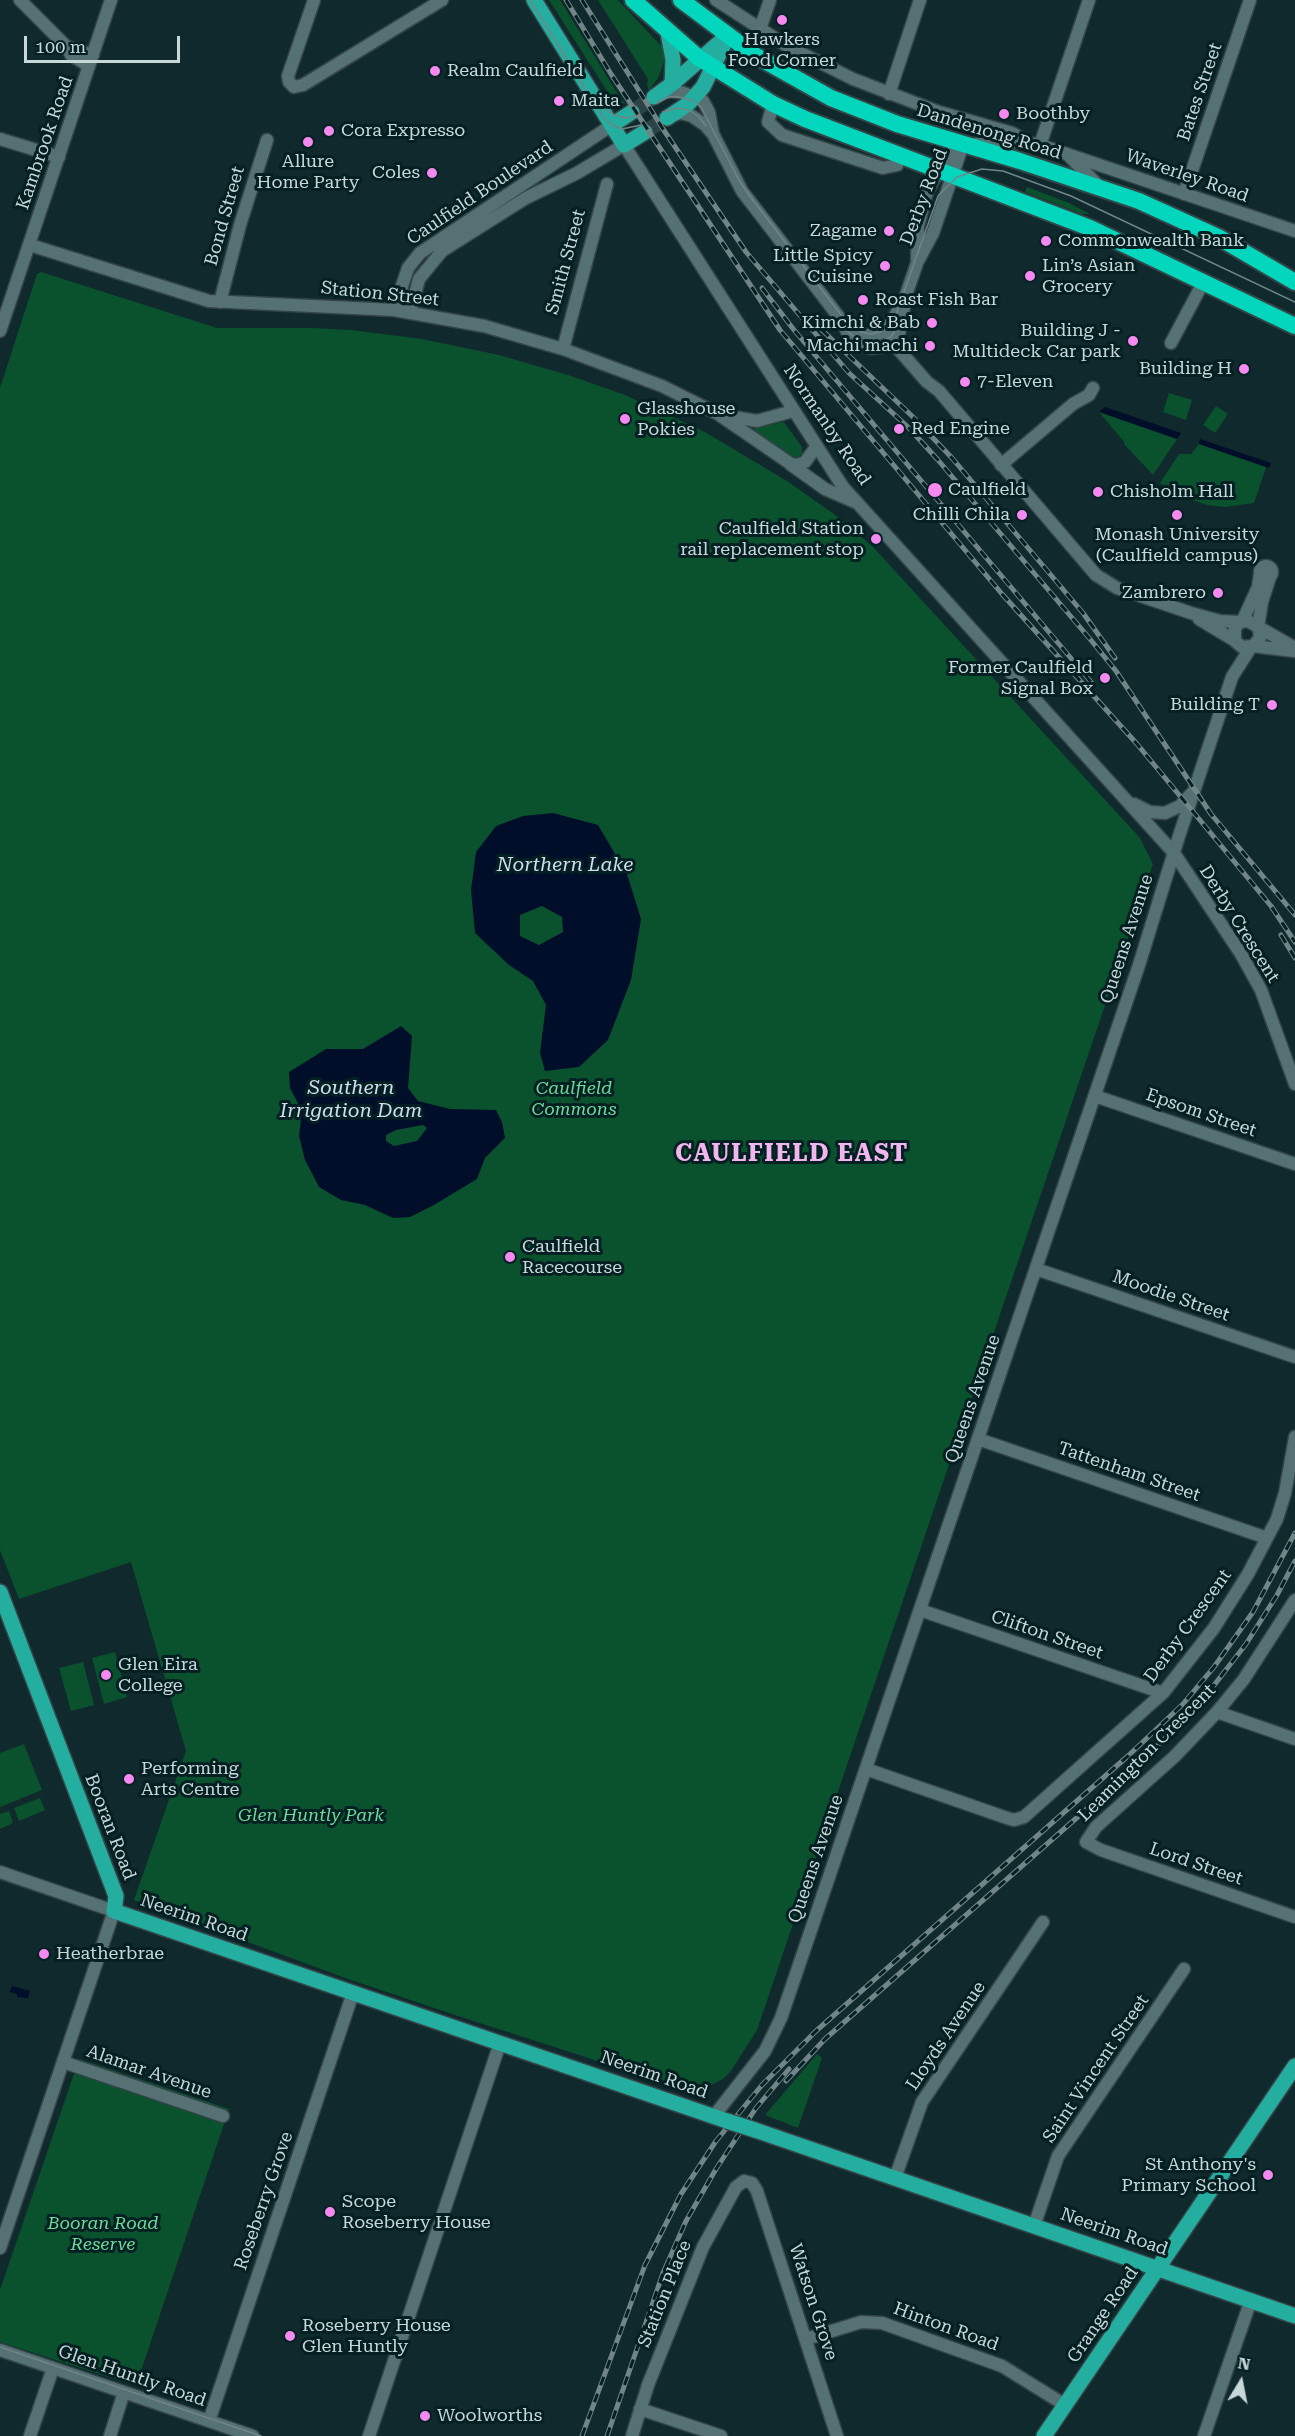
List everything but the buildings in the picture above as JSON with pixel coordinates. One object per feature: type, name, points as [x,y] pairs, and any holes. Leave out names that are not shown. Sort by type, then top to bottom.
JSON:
[{"type":"highway","points":[[633,0],[699,58],[773,104],[805,119],[1090,228],[1295,326]]},
{"type":"highway","name":"Dandenong Road","points":[[681,0],[756,56],[813,90],[897,124],[1101,188],[1195,225],[1295,282]]},
{"type":"highway","points":[[897,124],[900,156]]},
{"type":"main road","name":"Normanby Road","points":[[534,0],[624,145]]},
{"type":"main road","points":[[662,91],[673,60],[669,33]]},
{"type":"main road","points":[[662,91],[728,36]]},
{"type":"main road","points":[[668,117],[682,109],[695,96],[714,69],[728,36]]},
{"type":"main road","points":[[612,125],[632,112]]},
{"type":"main road","points":[[624,145],[645,132]]},
{"type":"main road","points":[[1274,268],[1295,272]]},
{"type":"main road","name":"Booran Road","points":[[0,1592],[115,1894],[117,1902],[114,1911]]},
{"type":"main road","name":"Neerim Road","points":[[114,1911],[1295,2316]]},
{"type":"main road","name":"Grange Road","points":[[1044,2436],[1295,2066]]},
{"type":"street","points":[[20,0],[77,60],[91,61]]},
{"type":"street","name":"Kambrook Road","points":[[0,331],[3,308],[30,244],[111,0]]},
{"type":"street","points":[[314,0],[288,78],[294,86],[301,86],[442,0]]},
{"type":"street","name":"Dandenong Road","points":[[716,0],[815,62],[889,94],[939,112],[1009,132],[1027,142]]},
{"type":"street","points":[[760,29],[770,0]]},
{"type":"street","points":[[889,94],[920,0]]},
{"type":"street","points":[[1040,145],[1089,0]]},
{"type":"street","name":"Bates Street","points":[[1184,195],[1250,0]]},
{"type":"street","points":[[662,91],[676,91],[695,96],[708,109],[713,134]]},
{"type":"street","points":[[773,104],[768,122],[782,135],[880,167],[897,165],[900,156]]},
{"type":"street","points":[[668,117],[681,114],[692,116],[705,124],[713,134],[742,191],[842,321],[863,334],[892,336],[929,373],[939,391],[1096,575],[1117,588],[1191,613],[1220,621],[1252,622],[1295,650]]},
{"type":"street","name":"Caulfield Boulevard","points":[[394,310],[408,268],[420,253],[612,125]]},
{"type":"street","points":[[0,139],[59,157]]},
{"type":"street","name":"Bond Street","points":[[220,302],[240,225],[267,140]]},
{"type":"street","name":"Waverley Road","points":[[963,144],[1027,142],[1040,145],[1295,231]]},
{"type":"street","name":"Derby Road","points":[[917,263],[919,219],[927,192],[945,173],[963,144]]},
{"type":"street","name":"Caulfield Boulevard","points":[[410,313],[419,279],[442,251],[526,198],[577,173],[624,145]]},
{"type":"street","name":"Normanby Road","points":[[624,145],[840,484],[1174,853]]},
{"type":"street","name":"Waverley Road","points":[[1067,154],[1101,188]]},
{"type":"street","name":"Derby Road","points":[[892,336],[917,263],[933,233],[945,173]]},
{"type":"street","name":"Smith Street","points":[[563,349],[607,184]]},
{"type":"street","name":"Station Street","points":[[30,244],[187,295],[220,302],[394,310],[484,326],[563,349],[647,380],[718,414],[825,489],[856,502]]},
{"type":"street","points":[[1171,344],[1204,281]]},
{"type":"street","points":[[1001,465],[1073,404],[1089,394],[1093,388]]},
{"type":"street","name":"Station Street","points":[[718,414],[757,422],[793,411]]},
{"type":"street","points":[[788,462],[797,465],[804,463],[816,447]]},
{"type":"street","points":[[1235,641],[1234,630],[1241,622],[1265,575],[1258,627],[1260,638],[1252,647]]},
{"type":"street","points":[[1191,613],[1242,647],[1295,650]]},
{"type":"street","name":"Queens Avenue","points":[[721,2118],[777,2029],[1154,920],[1232,677],[1235,641]]},
{"type":"street","name":"Queens Avenue","points":[[1232,677],[1252,647]]},
{"type":"street","points":[[1127,801],[1150,812],[1165,813],[1184,804],[1196,785]]},
{"type":"street","name":"Derby Crescent","points":[[1174,853],[1241,954],[1261,990],[1295,1084]]},
{"type":"street","name":"Epsom Street","points":[[1095,1096],[1295,1164]]},
{"type":"street","name":"Moodie Street","points":[[1036,1269],[1295,1357]]},
{"type":"street","name":"Derby Crescent","points":[[866,1770],[1007,1818],[1019,1819],[1163,1693],[1219,1620],[1267,1538],[1285,1493],[1295,1437]]},
{"type":"street","name":"Tattenham Street","points":[[978,1439],[1267,1538]]},
{"type":"street","name":"Leamington Crescent","points":[[1086,1842],[1096,1827],[1175,1756],[1217,1712],[1244,1679],[1295,1600]]},
{"type":"street","name":"Clifton Street","points":[[920,1610],[1163,1693]]},
{"type":"street","points":[[1217,1712],[1295,1738]]},
{"type":"street","name":"Lord Street","points":[[1086,1842],[1101,1850],[1295,1917]]},
{"type":"street","name":"Neerim Road","points":[[0,1872],[114,1911]]},
{"type":"street","name":"Booran Road","points":[[0,2248],[114,1911]]},
{"type":"street","name":"Lloyds Avenue","points":[[895,2178],[922,2102],[1043,1922]]},
{"type":"street","name":"Saint Vincent Street","points":[[1034,2226],[1058,2156],[1184,1970]]},
{"type":"street","name":"Roseberry Grove","points":[[208,2421],[353,1993]]},
{"type":"street","points":[[369,2436],[500,2043]]},
{"type":"street","name":"Alamar Avenue","points":[[63,2062],[223,2116]]},
{"type":"street","name":"Station Place","points":[[632,2436],[679,2304],[703,2247],[736,2187],[742,2181],[750,2182]]},
{"type":"street","name":"Watson Grove","points":[[750,2182],[757,2191],[837,2436]]},
{"type":"street","points":[[1204,2436],[1251,2300]]},
{"type":"street","name":"Hinton Road","points":[[806,2339],[861,2322],[882,2323],[1002,2366],[1065,2405]]},
{"type":"street","name":"Glen Huntly Road","points":[[0,2350],[253,2436]]},
{"type":"street","points":[[30,2436],[53,2368]]},
{"type":"street","points":[[110,2436],[124,2392]]},
{"type":"street","points":[[640,2409],[722,2436]]},
{"type":"green space","points":[[549,0],[560,0],[622,101],[627,104],[614,102]]},
{"type":"green space","points":[[598,0],[618,0],[665,50],[667,62],[664,62],[658,78],[649,90],[648,79]]},
{"type":"green space","points":[[1027,187],[1069,203],[1090,214],[1082,214],[1025,192]]},
{"type":"green space","name":"Caulfield Racecourse","points":[[41,272],[217,328],[351,330],[422,339],[499,355],[568,375],[625,395],[703,431],[787,481],[834,514],[873,547],[1140,838],[1153,864],[757,2030],[731,2071],[723,2079],[705,2088],[691,2091],[458,2016],[348,1979],[134,1900],[186,1751],[131,1562],[19,1599],[0,1550],[0,388],[37,274]]},
{"type":"green space","points":[[1169,393],[1192,400],[1186,420],[1163,412]]},
{"type":"green space","points":[[1216,406],[1228,414],[1215,433],[1203,425]]},
{"type":"green space","points":[[1099,412],[1177,439],[1153,475],[1124,444]]},
{"type":"green space","points":[[784,422],[802,447],[802,453],[796,459],[748,430]]},
{"type":"green space","points":[[1199,444],[1266,467],[1254,503],[1225,507],[1207,505],[1177,495],[1160,483],[1179,454],[1191,454]]},
{"type":"green space","points":[[115,1652],[127,1697],[104,1704],[92,1658]]},
{"type":"green space","points":[[83,1662],[94,1705],[71,1711],[59,1668]]},
{"type":"green space","points":[[24,1744],[42,1790],[0,1807],[0,1753]]},
{"type":"green space","points":[[40,1798],[45,1810],[19,1821],[14,1808]]},
{"type":"green space","points":[[9,1811],[13,1823],[0,1829],[0,1814]]},
{"type":"green space","points":[[817,2054],[822,2058],[798,2128],[765,2115]]},
{"type":"green space","name":"Booran Road Reserve","points":[[79,2059],[229,2109],[136,2386],[0,2342],[0,2290]]},
{"type":"water","points":[[1105,407],[1181,433],[1177,439],[1099,412]]},
{"type":"water","points":[[1200,439],[1271,463],[1269,468],[1199,444]]},
{"type":"water","name":"Northern Lake","points":[[553,813],[598,825],[627,874],[641,919],[631,980],[608,1040],[579,1067],[545,1071],[540,1053],[546,1005],[533,981],[509,965],[475,933],[471,890],[476,852],[496,826],[523,816]],"holes":[[[542,906],[562,917],[563,932],[539,945],[520,936],[520,915]]]},
{"type":"water","name":"Southern Irrigation Dam","points":[[401,1026],[412,1036],[408,1088],[418,1101],[450,1109],[496,1110],[502,1122],[505,1138],[485,1158],[477,1179],[410,1217],[393,1218],[365,1205],[341,1200],[319,1187],[305,1160],[299,1136],[302,1111],[290,1088],[289,1072],[326,1049],[363,1049]],"holes":[[[423,1125],[427,1128],[417,1141],[394,1146],[386,1141],[386,1135],[396,1130]]]},
{"type":"water","points":[[12,1986],[30,1991],[28,1998],[17,1997],[17,1994],[10,1992]]},
{"type":"tunnel","points":[[632,112],[654,97]]},
{"type":"tunnel","points":[[645,132],[667,118]]},
{"type":"tram line","points":[[530,0],[604,118],[612,125],[622,129],[641,125]]},
{"type":"tram line","points":[[657,103],[669,97],[679,97],[694,101],[701,107],[740,182],[752,199],[845,320],[861,332],[870,334],[881,332],[893,323],[938,196],[957,177],[982,169],[1003,171],[1071,196],[1295,302]]},
{"type":"tram line","points":[[600,102],[614,115],[627,118],[635,116]]},
{"type":"tram line","points":[[663,112],[677,108],[689,110],[706,126]]},
{"type":"tram line","points":[[846,330],[861,343],[876,344],[891,337],[901,320]]},
{"type":"tram line","points":[[0,2347],[261,2436]]},
{"type":"railway","points":[[566,0],[611,74],[780,330],[1002,594],[1137,744],[1271,906],[1295,942]]},
{"type":"railway","points":[[582,0],[663,129],[746,252],[849,373],[909,428],[938,460],[1090,639],[1116,671],[1211,814],[1295,915]]},
{"type":"railway","points":[[762,288],[794,330],[1091,682]]},
{"type":"railway","points":[[822,330],[913,417],[952,458],[1083,613],[1115,658]]},
{"type":"railway","points":[[1281,935],[1295,958]]},
{"type":"railway","points":[[582,2436],[645,2265],[681,2194],[716,2141],[762,2085],[816,2031],[1129,1755],[1183,1704],[1214,1667],[1253,1612],[1295,1533]]},
{"type":"railway","points":[[786,2081],[825,2039],[1138,1764],[1178,1726],[1208,1693],[1246,1644],[1295,1561]]},
{"type":"railway","points":[[607,2436],[663,2273],[686,2221],[716,2169],[756,2108],[789,2069]]},
{"type":"place","name":"Hawkers Food Corner","points":[[782,20]]},
{"type":"place","name":"Realm Caulfield","points":[[435,71]]},
{"type":"place","name":"Maita","points":[[559,101]]},
{"type":"place","name":"Boothby","points":[[1004,114]]},
{"type":"place","name":"Cora Expresso","points":[[329,131]]},
{"type":"place","name":"Allure Home Party","points":[[308,142]]},
{"type":"place","name":"Coles","points":[[432,173]]},
{"type":"place","name":"Zagame","points":[[889,231]]},
{"type":"place","name":"Commonwealth Bank","points":[[1046,241]]},
{"type":"place","name":"Little Spicy Cuisine","points":[[885,266]]},
{"type":"place","name":"Lin’s Asian Grocery","points":[[1030,276]]},
{"type":"place","name":"Roast Fish Bar","points":[[863,300]]},
{"type":"place","name":"Kimchi & Bab","points":[[932,323]]},
{"type":"place","name":"Building J - Multideck Car park","points":[[1133,341]]},
{"type":"place","name":"Machi machi","points":[[930,346]]},
{"type":"place","name":"Building H","points":[[1244,369]]},
{"type":"place","name":"7-Eleven","points":[[965,382]]},
{"type":"place","name":"Glasshouse Pokies","points":[[625,419]]},
{"type":"place","name":"Red Engine","points":[[899,429]]},
{"type":"place","name":"Caulfield","points":[[935,490]]},
{"type":"place","name":"Chisholm Hall","points":[[1098,492]]},
{"type":"place","name":"Chilli Chila","points":[[1022,515]]},
{"type":"place","name":"Monash University (Caulfield campus)","points":[[1177,515]]},
{"type":"place","name":"Caulfield Station rail replacement stop","points":[[876,539]]},
{"type":"place","name":"Zambrero","points":[[1218,593]]},
{"type":"place","name":"Former Caulfield Signal Box","points":[[1105,678]]},
{"type":"place","name":"Building T","points":[[1272,705]]},
{"type":"place","name":"Caulfield Racecourse","points":[[510,1257]]},
{"type":"place","name":"Glen Eira College","points":[[106,1675]]},
{"type":"place","name":"Performing Arts Centre","points":[[129,1779]]},
{"type":"place","name":"Heatherbrae","points":[[44,1954]]},
{"type":"place","name":"St Anthony's Primary School","points":[[1268,2175]]},
{"type":"place","name":"Scope Roseberry House","points":[[330,2212]]},
{"type":"place","name":"Roseberry House Glen Huntly","points":[[290,2336]]},
{"type":"place","name":"Woolworths","points":[[425,2416]]},
{"type":"district","name":"CAULFIELD EAST","points":[[792,1154]]},
{"type":"park label","name":"Caulfield Commons","points":[[574,1099]]},
{"type":"park label","name":"Glen Huntly Park","points":[[311,1816]]}]
